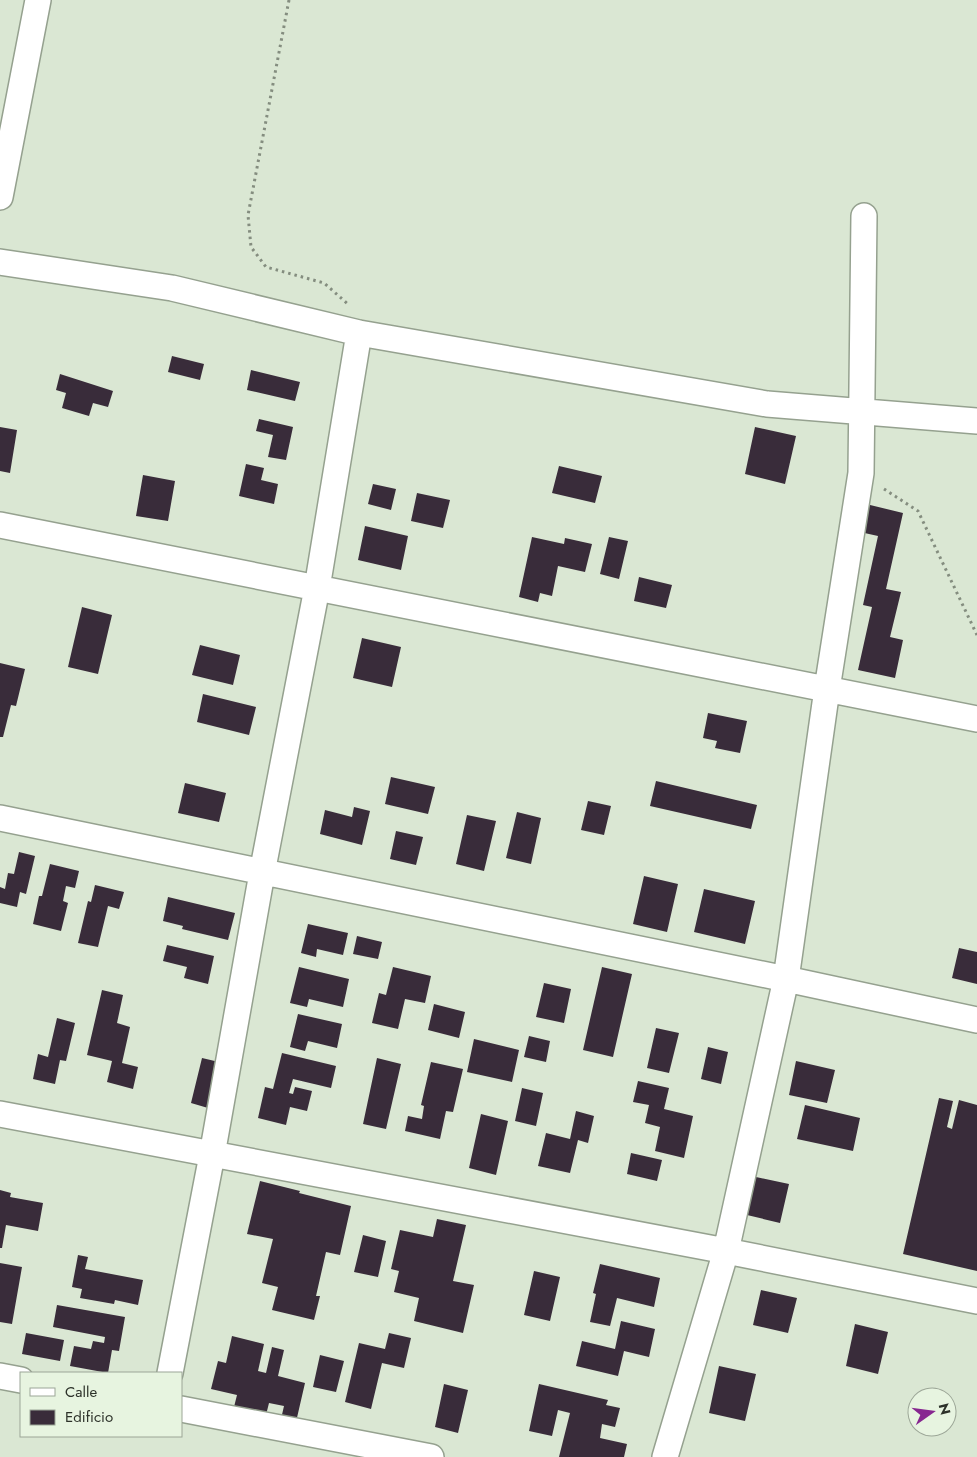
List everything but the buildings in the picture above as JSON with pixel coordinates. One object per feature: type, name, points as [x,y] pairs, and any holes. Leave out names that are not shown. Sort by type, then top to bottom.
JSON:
[{"type":"street","points":[[0,197],[38,0]]},
{"type":"street","points":[[665,1457],[726,1251],[786,979],[860,473],[864,216]]},
{"type":"street","points":[[0,262],[172,288],[359,334],[767,404],[977,421]]},
{"type":"street","points":[[170,1372],[212,1155],[262,873],[317,588],[359,334]]},
{"type":"street","points":[[0,525],[977,719]]},
{"type":"street","points":[[0,818],[977,1020]]},
{"type":"street","points":[[0,1114],[726,1251],[977,1301]]},
{"type":"street","points":[[0,1376],[20,1380]]},
{"type":"street","points":[[182,1409],[431,1457]]},
{"type":"path","points":[[289,0],[248,215],[251,247],[266,267],[324,283],[349,304],[359,334]]},
{"type":"path","points":[[860,473],[918,512],[977,634]]}]
